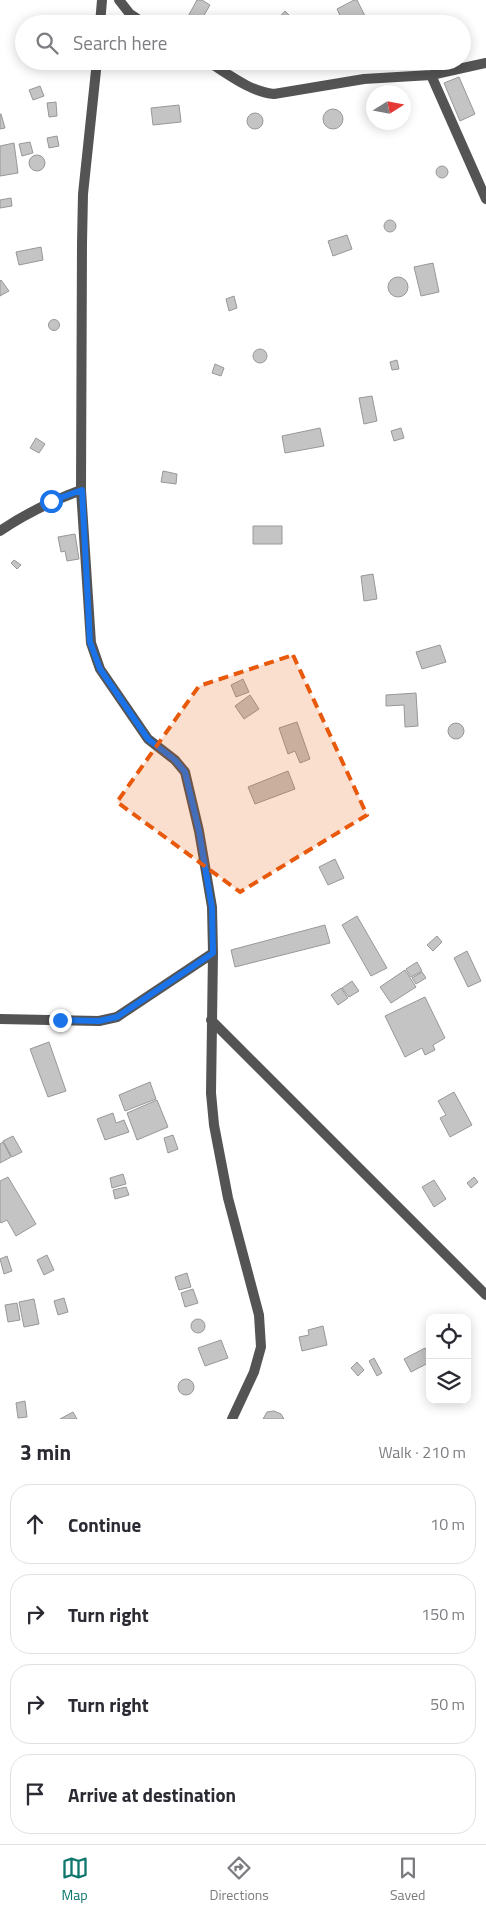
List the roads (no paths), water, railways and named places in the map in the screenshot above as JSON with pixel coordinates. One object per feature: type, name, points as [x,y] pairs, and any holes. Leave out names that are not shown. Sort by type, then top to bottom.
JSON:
[{"type":"street","points":[[101,15],[102,0]]},
{"type":"street","points":[[119,0],[132,15]]},
{"type":"street","points":[[471,66],[486,63]]},
{"type":"street","points":[[96,70],[83,194],[82,490],[90,642],[100,669],[148,739],[175,760],[185,772],[199,831],[212,908],[211,1093],[214,1125],[228,1198],[259,1315],[261,1347],[254,1372],[232,1419]]},
{"type":"street","points":[[222,70],[264,94],[364,79],[430,75],[453,70]]},
{"type":"street","points":[[430,75],[486,199]]},
{"type":"street","points":[[0,531],[24,515],[51,501],[82,490]]},
{"type":"street","points":[[0,1018],[99,1021],[117,1017],[213,953]]},
{"type":"street","points":[[211,1020],[486,1295]]}]
